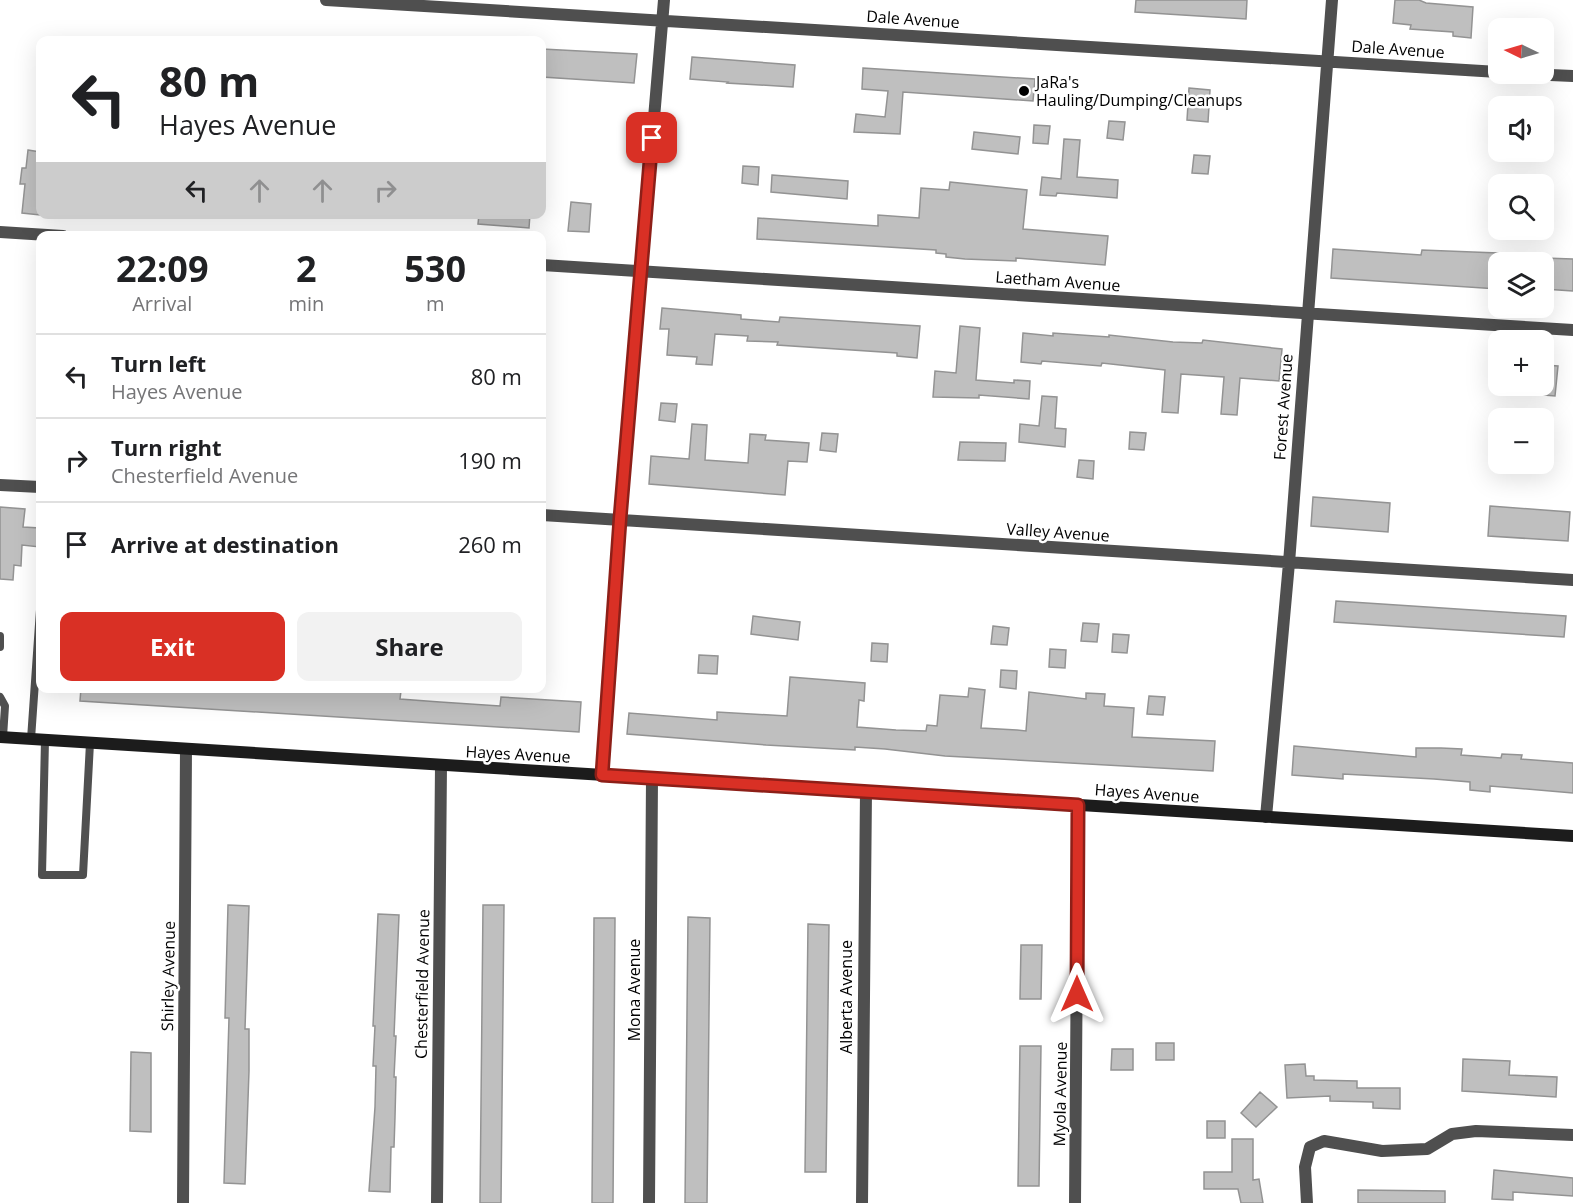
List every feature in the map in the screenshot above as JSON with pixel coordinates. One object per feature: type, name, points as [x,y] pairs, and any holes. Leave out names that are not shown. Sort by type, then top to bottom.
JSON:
[{"type":"street","name":"Dale Avenue","points":[[326,0],[1488,71]]},
{"type":"street","points":[[602,775],[620,519],[664,0]]},
{"type":"street","name":"Forest Avenue","points":[[1266,817],[1289,563],[1332,0]]},
{"type":"street","points":[[1554,75],[1573,76]]},
{"type":"street","points":[[0,232],[36,234]]},
{"type":"street","name":"Laetham Avenue","points":[[546,265],[1573,330]]},
{"type":"street","points":[[0,485],[36,487]]},
{"type":"street","name":"Valley Avenue","points":[[546,515],[1573,580]]},
{"type":"street","name":"Hayes Avenue","points":[[1,737],[1573,836]]},
{"type":"street","name":"Shirley Avenue","points":[[183,1203],[186,749]]},
{"type":"street","name":"Chesterfield Avenue","points":[[437,1203],[441,765]]},
{"type":"street","name":"Mona Avenue","points":[[649,1203],[652,778]]},
{"type":"street","name":"Alberta Avenue","points":[[862,1203],[866,791]]},
{"type":"street","name":"Myola Avenue","points":[[1075,1203],[1078,805]]},
{"type":"street","points":[[1307,1203],[1305,1167],[1310,1148],[1324,1141],[1382,1151],[1407,1151],[1427,1149],[1452,1134],[1476,1131],[1573,1135]]},
{"type":"lane","points":[[0,636],[0,647]]},
{"type":"lane","points":[[31,739],[36,667]]},
{"type":"lane","points":[[0,697],[5,706],[1,737]]},
{"type":"lane","points":[[45,740],[42,875],[83,875],[90,743]]},
{"type":"building","points":[[1136,0],[1247,0],[1246,19],[1135,12]]},
{"type":"building","points":[[1395,0],[1419,0],[1426,3],[1473,7],[1471,38],[1453,36],[1453,32],[1410,29],[1411,25],[1393,23]]},
{"type":"building","points":[[546,49],[637,54],[634,83],[546,77]]},
{"type":"building","points":[[692,57],[795,65],[793,87],[690,79]]},
{"type":"building","points":[[863,68],[1035,79],[1033,101],[903,92],[900,134],[854,132],[856,114],[885,117],[888,91],[862,89]]},
{"type":"building","points":[[1189,88],[1210,90],[1208,122],[1187,120]]},
{"type":"building","points":[[1109,121],[1125,122],[1123,140],[1107,138]]},
{"type":"building","points":[[1034,125],[1050,126],[1048,144],[1033,143]]},
{"type":"building","points":[[974,132],[1020,137],[1018,154],[972,149]]},
{"type":"building","points":[[1064,139],[1080,140],[1077,177],[1118,180],[1117,198],[1057,193],[1056,196],[1040,195],[1042,177],[1061,179]]},
{"type":"building","points":[[28,150],[36,151],[36,215],[22,213],[25,184],[20,184],[22,168],[26,168]]},
{"type":"building","points":[[1194,155],[1210,156],[1208,174],[1192,173]]},
{"type":"building","points":[[743,166],[759,167],[758,185],[742,183]]},
{"type":"building","points":[[772,175],[848,181],[847,199],[771,192]]},
{"type":"building","points":[[950,182],[1027,190],[1023,229],[1108,236],[1105,265],[1016,258],[1016,261],[965,259],[946,257],[946,254],[936,253],[936,250],[757,239],[758,218],[878,226],[878,215],[919,218],[921,188],[949,190]]},
{"type":"building","points":[[571,202],[591,204],[589,232],[568,231]]},
{"type":"building","points":[[478,219],[530,219],[529,228],[478,224]]},
{"type":"building","points":[[1333,249],[1421,255],[1422,250],[1488,253],[1488,288],[1331,278]]},
{"type":"building","points":[[1554,258],[1573,259],[1573,291],[1554,290]]},
{"type":"building","points":[[662,308],[741,315],[741,319],[779,322],[780,317],[920,326],[917,358],[897,356],[897,353],[777,345],[778,342],[747,341],[748,336],[715,334],[712,365],[696,364],[697,357],[667,355],[669,329],[660,329]]},
{"type":"building","points":[[960,326],[980,328],[976,380],[1014,383],[1014,380],[1030,381],[1029,399],[979,395],[979,398],[933,397],[935,371],[956,373]]},
{"type":"building","points":[[1023,333],[1053,336],[1053,333],[1109,337],[1109,335],[1173,342],[1202,343],[1203,340],[1282,349],[1279,381],[1240,378],[1237,415],[1221,414],[1224,377],[1181,374],[1178,413],[1162,412],[1165,370],[1102,363],[1101,366],[1042,361],[1041,364],[1021,362]]},
{"type":"building","points":[[1554,366],[1558,366],[1554,396]]},
{"type":"building","points":[[1042,396],[1057,397],[1055,428],[1066,429],[1065,447],[1019,442],[1020,424],[1039,426]]},
{"type":"building","points":[[661,403],[677,404],[675,422],[659,420]]},
{"type":"building","points":[[692,424],[707,425],[705,460],[748,463],[750,434],[766,435],[765,440],[809,443],[807,462],[788,461],[785,495],[649,484],[651,456],[689,459]]},
{"type":"building","points":[[1130,432],[1146,433],[1144,450],[1129,449]]},
{"type":"building","points":[[822,433],[838,434],[836,452],[820,450]]},
{"type":"building","points":[[960,442],[1006,443],[1005,461],[958,460]]},
{"type":"building","points":[[1079,460],[1094,461],[1093,479],[1077,477]]},
{"type":"building","points":[[1313,497],[1390,503],[1388,532],[1311,526]]},
{"type":"building","points":[[1490,506],[1570,512],[1568,541],[1488,536]]},
{"type":"building","points":[[0,507],[25,509],[23,527],[36,528],[36,547],[22,545],[21,566],[14,565],[13,580],[0,579]]},
{"type":"building","points":[[1336,601],[1566,616],[1564,637],[1334,622]]},
{"type":"building","points":[[753,616],[800,622],[798,640],[751,634]]},
{"type":"building","points":[[1083,623],[1099,624],[1097,642],[1081,641]]},
{"type":"building","points":[[993,626],[1009,628],[1007,645],[991,644]]},
{"type":"building","points":[[1113,634],[1129,635],[1127,653],[1112,652]]},
{"type":"building","points":[[872,643],[888,644],[887,662],[871,661]]},
{"type":"building","points":[[1050,649],[1066,650],[1065,668],[1049,667]]},
{"type":"building","points":[[699,655],[718,656],[717,674],[698,673]]},
{"type":"building","points":[[1001,670],[1017,671],[1016,689],[1000,687]]},
{"type":"building","points":[[790,677],[865,683],[864,701],[859,700],[857,727],[896,730],[926,731],[927,725],[937,726],[940,695],[968,697],[969,688],[985,690],[981,728],[1026,731],[1029,692],[1086,699],[1086,693],[1105,694],[1104,706],[1134,708],[1132,737],[1215,741],[1213,771],[945,756],[855,747],[855,750],[766,745],[627,734],[629,713],[717,720],[717,712],[787,716]]},
{"type":"building","points":[[81,693],[401,693],[400,699],[500,706],[501,697],[581,702],[579,732],[80,701]]},
{"type":"building","points":[[1149,696],[1165,697],[1163,715],[1147,714]]},
{"type":"building","points":[[1294,746],[1416,757],[1416,748],[1462,749],[1461,755],[1501,758],[1502,754],[1522,755],[1521,759],[1573,763],[1573,793],[1490,786],[1490,792],[1470,790],[1470,782],[1434,779],[1343,774],[1343,779],[1292,775]]},
{"type":"building","points":[[228,905],[249,906],[245,1029],[249,1029],[249,1071],[245,1184],[224,1183],[229,1018],[225,1018]]},
{"type":"building","points":[[483,905],[504,905],[501,1203],[480,1203]]},
{"type":"building","points":[[378,914],[399,915],[394,1036],[396,1036],[395,1117],[394,1147],[391,1147],[390,1192],[369,1191],[375,1107],[376,1066],[373,1066],[375,1026],[373,1026]]},
{"type":"building","points":[[688,917],[710,918],[707,1203],[685,1203]]},
{"type":"building","points":[[594,918],[615,918],[613,1203],[592,1203]]},
{"type":"building","points":[[808,924],[829,925],[826,1172],[805,1172]]},
{"type":"building","points":[[1021,945],[1042,945],[1041,999],[1020,999]]},
{"type":"building","points":[[1156,1043],[1174,1043],[1174,1060],[1156,1060]]},
{"type":"building","points":[[1020,1046],[1041,1046],[1039,1186],[1018,1186]]},
{"type":"building","points":[[1112,1049],[1133,1049],[1133,1070],[1111,1070]]},
{"type":"building","points":[[131,1052],[151,1053],[151,1132],[130,1131]]},
{"type":"building","points":[[1463,1059],[1510,1061],[1509,1075],[1557,1077],[1556,1097],[1462,1091]]},
{"type":"building","points":[[1305,1064],[1306,1076],[1314,1076],[1314,1080],[1357,1081],[1357,1088],[1400,1088],[1400,1109],[1373,1108],[1373,1102],[1330,1101],[1330,1096],[1287,1098],[1285,1065]]},
{"type":"building","points":[[1260,1092],[1277,1107],[1256,1127],[1241,1113]]},
{"type":"building","points":[[1207,1121],[1225,1121],[1225,1138],[1207,1138]]},
{"type":"building","points":[[1232,1139],[1253,1139],[1253,1180],[1259,1179],[1263,1203],[1241,1203],[1238,1189],[1204,1189],[1204,1172],[1232,1172]]},
{"type":"building","points":[[1494,1170],[1573,1178],[1573,1196],[1513,1192],[1513,1200],[1492,1199]]},
{"type":"building","points":[[1358,1190],[1445,1191],[1445,1203],[1358,1203]]},
{"type":"place","name":"JaRa's Hauling/Dumping/Cleanups","points":[[1024,91]]},
{"type":"route","points":[[652,138],[620,519],[602,775],[1078,805],[1077,994]]}]
